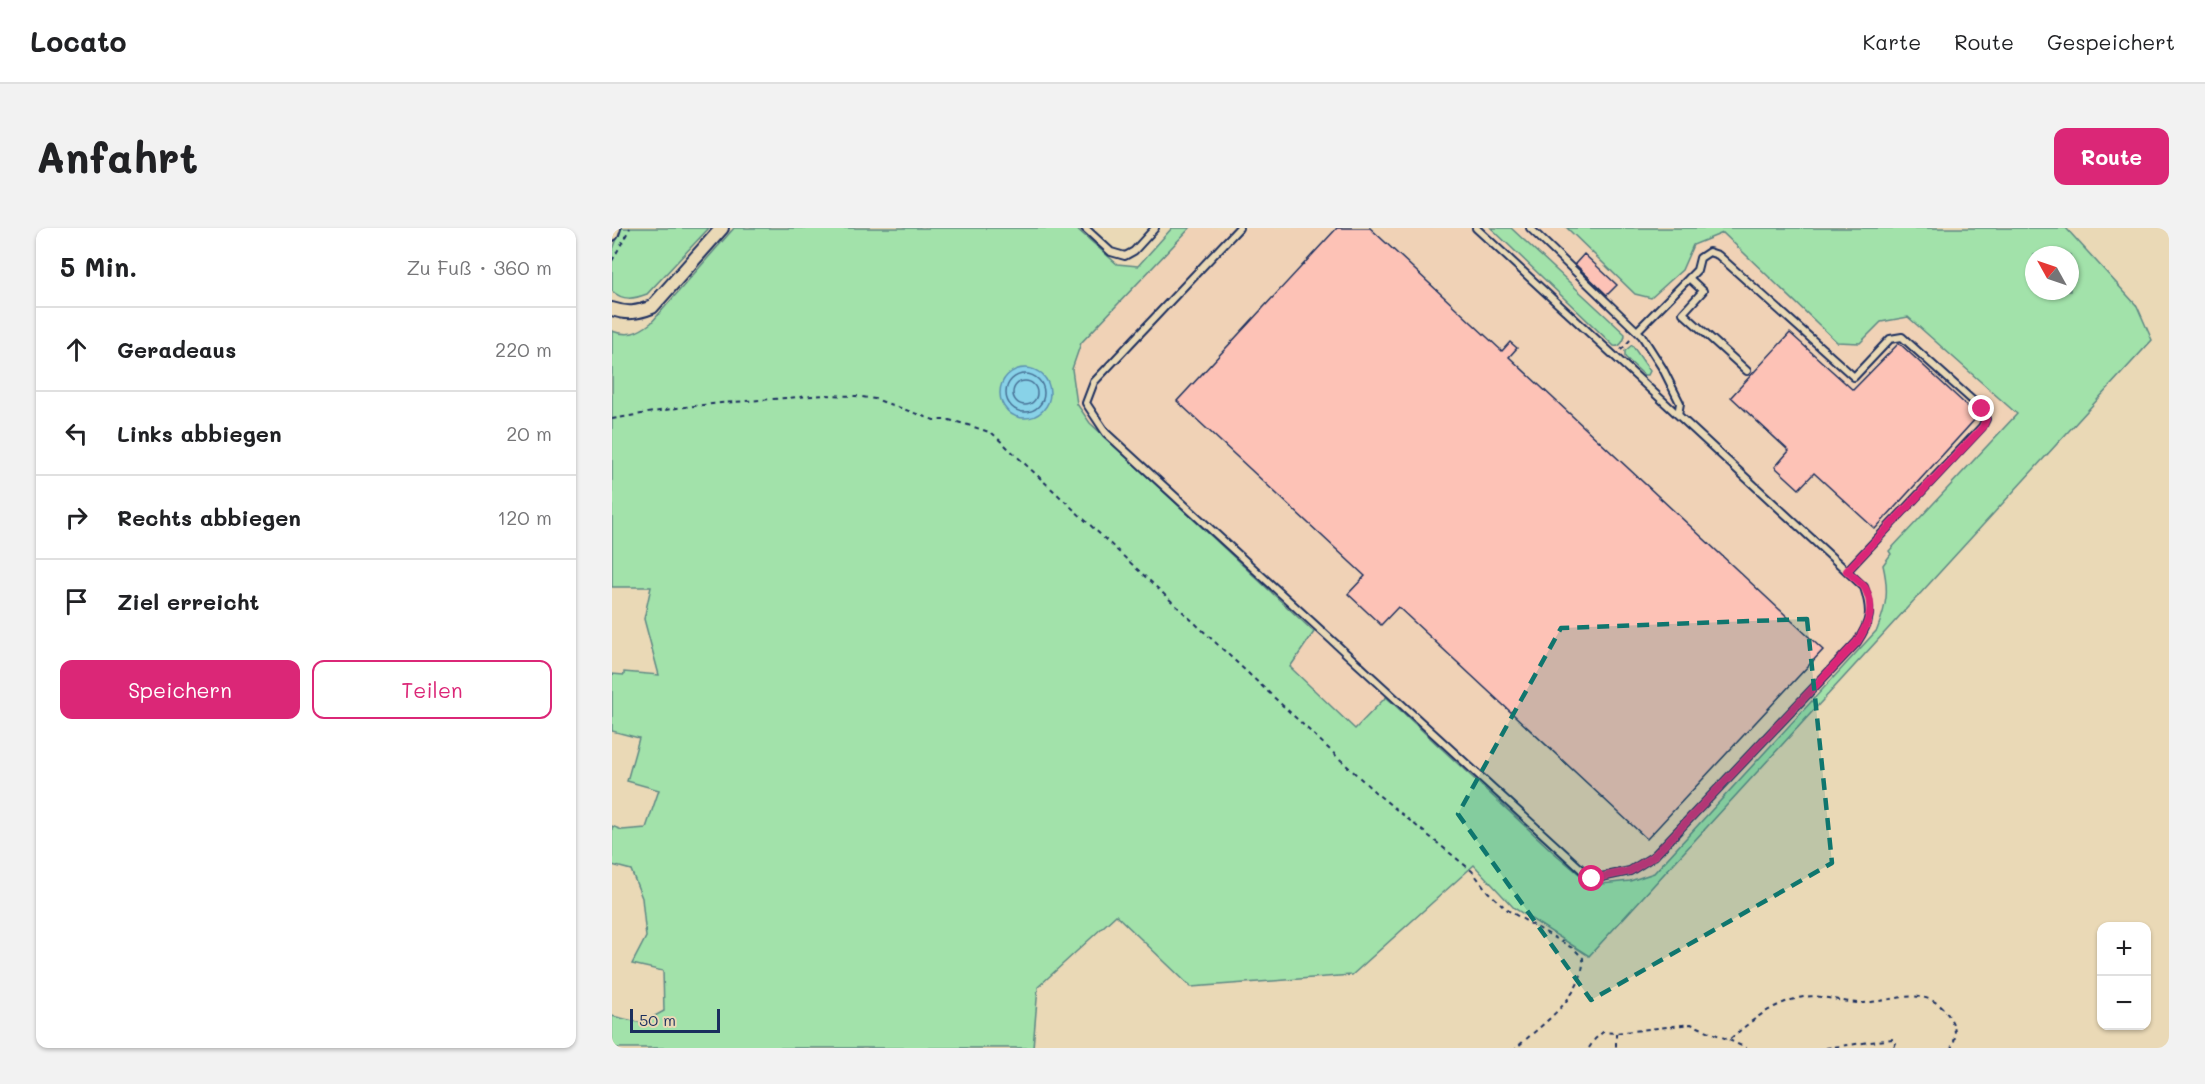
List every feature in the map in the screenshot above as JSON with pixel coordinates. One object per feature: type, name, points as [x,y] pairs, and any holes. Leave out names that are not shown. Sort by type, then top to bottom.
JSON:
[{"type":"street","points":[[612,234],[614,228]]},
{"type":"street","points":[[612,309],[622,313],[636,313],[652,307],[722,228]]},
{"type":"lane","points":[[1085,228],[1111,252],[1125,256],[1134,251],[1155,228]]},
{"type":"lane","points":[[1239,228],[1094,382],[1086,403],[1106,433],[1592,879],[1630,871],[1654,856],[1857,642],[1867,626],[1870,607],[1864,587],[1476,228]]},
{"type":"lane","points":[[1530,228],[1637,331],[1663,369],[1680,403],[1678,415]]},
{"type":"lane","points":[[1637,331],[1697,270],[1700,258],[1709,252],[1718,255],[1854,377],[1890,339],[1902,337],[1982,409],[1986,419],[1983,427],[1847,571]]},
{"type":"lane","points":[[1689,278],[1703,291],[1683,313],[1747,371]]},
{"type":"path","points":[[612,261],[630,228]]},
{"type":"path","points":[[1615,357],[1637,331]]},
{"type":"path","points":[[612,419],[721,403],[825,395],[856,396],[875,399],[934,420],[957,422],[992,433],[1376,794],[1472,871],[1488,892],[1509,911],[1574,949],[1583,958],[1583,969],[1566,1001],[1516,1048]]},
{"type":"path","points":[[1729,1040],[1777,1004],[1806,996],[1857,1003],[1920,996],[1940,1003],[1953,1023],[1956,1030],[1951,1048]]},
{"type":"path","points":[[1589,1048],[1603,1032],[1616,1033],[1691,1024],[1746,1048]]},
{"type":"path","points":[[1616,1033],[1616,1048]]},
{"type":"path","points":[[1826,1048],[1893,1039],[1896,1043],[1893,1048]]},
{"type":"highlighted area","points":[[1807,619],[1832,863],[1591,1000],[1458,814],[1561,628]]},
{"type":"shaded area","points":[[1190,228],[1567,228],[1635,294],[1682,270],[1693,245],[1723,233],[1837,342],[1860,343],[1881,322],[1908,317],[2017,414],[1890,550],[1909,606],[1888,631],[1662,876],[1592,885],[1552,851],[1387,697],[1355,729],[1290,667],[1314,631],[1090,423],[1077,404],[1072,369],[1080,343]]},
{"type":"green space","points":[[621,228],[709,228],[647,294],[629,298],[612,291],[612,252]]},
{"type":"green space","points":[[734,228],[1076,228],[1117,264],[1138,266],[1172,228],[1190,228],[1081,343],[1072,369],[1077,404],[1090,423],[1314,632],[1290,667],[1355,729],[1386,697],[1552,851],[1592,885],[1630,881],[1654,873],[1877,630],[1886,598],[1883,565],[1891,554],[1889,551],[2017,414],[1908,317],[1881,322],[1860,343],[1837,342],[1723,233],[1693,245],[1682,270],[1651,298],[1635,294],[1567,228],[2066,228],[2137,306],[2152,340],[1589,956],[1514,908],[1474,865],[1352,975],[1191,987],[1116,915],[1038,987],[1033,1048],[612,1048],[612,1016],[642,1023],[664,1011],[663,971],[632,964],[646,937],[642,898],[631,870],[612,865],[612,826],[622,830],[646,828],[659,790],[627,781],[639,738],[612,731],[612,674],[624,675],[624,672],[659,675],[644,619],[651,587],[612,587],[612,331],[623,334],[642,329],[651,323]]},
{"type":"green space","points":[[1491,228],[1511,228],[1625,334],[1622,343],[1614,346]]},
{"type":"green space","points":[[1632,345],[1650,371],[1648,375],[1644,375],[1625,357],[1625,351]]},
{"type":"water","points":[[1020,368],[1030,368],[1043,375],[1050,388],[1050,398],[1043,411],[1030,418],[1020,418],[1011,414],[1004,407],[1000,398],[1000,388],[1004,379],[1011,372]]},
{"type":"building","points":[[1337,228],[1370,228],[1502,351],[1510,342],[1517,348],[1509,357],[1823,650],[1647,839],[1398,607],[1381,625],[1348,594],[1365,576],[1177,401]]},
{"type":"building","points":[[1584,254],[1617,285],[1607,295],[1575,264]]},
{"type":"building","points":[[1790,333],[1853,390],[1899,343],[1978,416],[1875,529],[1814,473],[1799,489],[1775,467],[1789,451],[1731,397]]},
{"type":"route","points":[[1592,879],[1630,871],[1654,856],[1857,642],[1867,626],[1870,607],[1864,587],[1847,571],[1983,427],[1986,419],[1982,409]]}]
